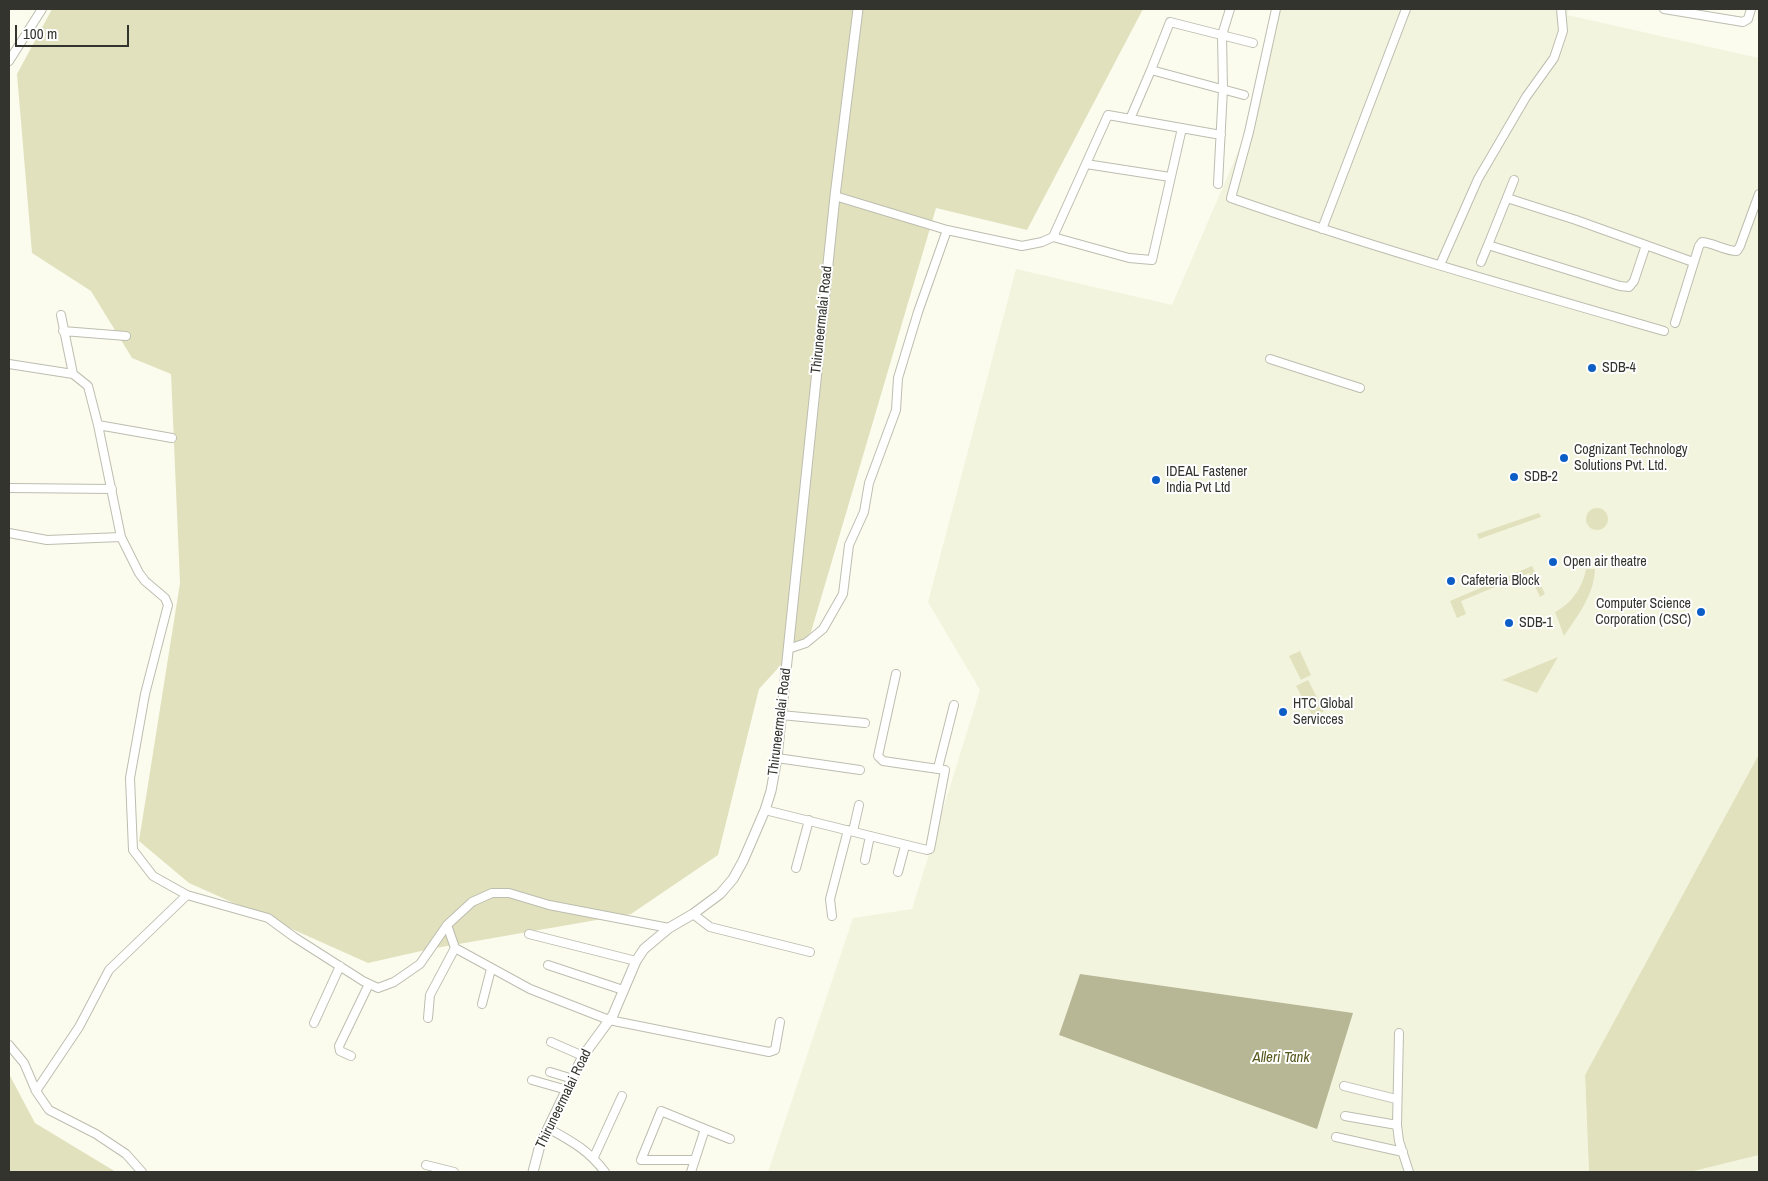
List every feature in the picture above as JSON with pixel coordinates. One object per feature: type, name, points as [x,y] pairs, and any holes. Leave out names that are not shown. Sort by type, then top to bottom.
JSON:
[{"type":"street","points":[[9,61],[42,9]]},
{"type":"street","name":"Thiruneermalai Road","points":[[533,1172],[540,1145],[566,1090],[583,1056],[609,1020],[636,961],[644,950],[669,928],[693,914],[720,894],[733,878],[743,861],[772,791],[782,715],[835,196],[858,9]]},
{"type":"street","points":[[1218,184],[1223,89],[1222,35],[1230,9]]},
{"type":"street","points":[[1276,9],[1249,132],[1232,198],[1322,230],[1664,331]]},
{"type":"street","points":[[1322,230],[1406,9]]},
{"type":"street","points":[[1440,265],[1478,179],[1526,96],[1554,58],[1563,31],[1561,9]]},
{"type":"street","points":[[1664,9],[1698,11],[1743,22],[1748,19],[1751,9]]},
{"type":"street","points":[[1130,119],[1170,22],[1253,43]]},
{"type":"street","points":[[1151,70],[1244,95]]},
{"type":"street","points":[[1053,237],[1108,115],[1221,136]]},
{"type":"street","points":[[835,196],[947,230],[1022,246],[1042,242],[1053,237],[1129,258],[1152,260],[1182,128]]},
{"type":"street","points":[[1086,164],[1170,177]]},
{"type":"street","points":[[1481,262],[1514,180]]},
{"type":"street","points":[[1675,322],[1698,246],[1702,242],[1730,251],[1737,251],[1759,194]]},
{"type":"street","points":[[1507,198],[1693,262]]},
{"type":"street","points":[[788,649],[806,643],[823,629],[843,594],[849,545],[864,512],[869,483],[896,410],[898,378],[918,312],[947,230]]},
{"type":"street","points":[[1488,245],[1620,286],[1629,287],[1634,281],[1646,245]]},
{"type":"street","points":[[61,315],[74,374]]},
{"type":"street","points":[[63,331],[126,336]]},
{"type":"street","points":[[1270,359],[1360,388]]},
{"type":"street","points":[[9,364],[74,374],[88,386],[122,537],[142,577],[165,598],[168,605],[145,694],[130,778],[133,850],[152,876],[187,894],[268,918],[294,937],[378,988],[394,982],[420,964],[446,925],[472,902],[492,893],[509,893],[549,905],[669,928]]},
{"type":"street","points":[[98,425],[172,438]]},
{"type":"street","points":[[11,488],[112,489]]},
{"type":"street","points":[[9,533],[47,540],[122,537]]},
{"type":"street","points":[[765,810],[850,830],[905,846],[926,850],[931,847],[945,772],[943,769],[938,768],[883,761],[878,756],[896,674]]},
{"type":"street","points":[[938,768],[954,706]]},
{"type":"street","points":[[782,715],[865,723]]},
{"type":"street","points":[[777,758],[860,770]]},
{"type":"street","points":[[832,916],[830,898],[859,805]]},
{"type":"street","points":[[796,868],[809,820]]},
{"type":"street","points":[[865,860],[870,836]]},
{"type":"street","points":[[898,872],[905,846]]},
{"type":"street","points":[[36,1091],[79,1027],[109,970],[187,894]]},
{"type":"street","points":[[693,914],[710,927],[810,952]]},
{"type":"street","points":[[446,925],[454,948],[530,989],[609,1020],[769,1052],[775,1050],[780,1022]]},
{"type":"street","points":[[528,934],[636,961]]},
{"type":"street","points":[[428,1018],[430,995],[454,948]]},
{"type":"street","points":[[548,965],[623,990]]},
{"type":"street","points":[[314,1023],[340,966]]},
{"type":"street","points":[[482,1004],[491,969]]},
{"type":"street","points":[[351,1056],[340,1051],[339,1046],[369,984]]},
{"type":"street","points":[[1400,1033],[1396,1126],[1409,1172]]},
{"type":"street","points":[[551,1042],[583,1056]]},
{"type":"street","points":[[9,1044],[24,1064],[36,1091],[49,1110],[96,1134],[126,1154],[142,1172]]},
{"type":"street","points":[[550,1072],[573,1078]]},
{"type":"street","points":[[532,1080],[566,1090]]},
{"type":"street","points":[[1344,1086],[1396,1099]]},
{"type":"street","points":[[594,1157],[622,1096]]},
{"type":"street","points":[[695,1160],[641,1160],[660,1111],[730,1139]]},
{"type":"street","points":[[1345,1116],[1396,1126]]},
{"type":"street","points":[[548,1128],[594,1157],[605,1172]]},
{"type":"street","points":[[691,1172],[705,1129]]},
{"type":"street","points":[[1336,1137],[1403,1152]]},
{"type":"street","points":[[426,1165],[454,1172]]},
{"type":"shaded area","points":[[52,9],[1143,9],[1027,230],[936,208],[811,632],[759,689],[718,855],[631,914],[430,949],[368,963],[189,883],[139,841],[180,583],[171,374],[132,358],[91,291],[32,253],[17,74]]},
{"type":"shaded area","points":[[1274,9],[1569,9],[1567,15],[1759,58],[1759,754],[1585,1075],[1589,1172],[768,1172],[853,918],[912,909],[980,690],[928,602],[1016,269],[1172,305],[1241,145],[1268,42]]},
{"type":"shaded area","points":[[1597,508],[1605,511],[1608,519],[1605,527],[1597,530],[1589,527],[1586,519],[1589,511]]},
{"type":"shaded area","points":[[1539,513],[1541,517],[1479,539],[1477,534]]},
{"type":"shaded area","points":[[1532,566],[1545,594],[1540,597],[1529,573],[1461,601],[1466,614],[1457,618],[1450,601]]},
{"type":"shaded area","points":[[1586,569],[1595,569],[1592,587],[1575,620],[1564,636],[1555,612],[1571,600],[1582,582]]},
{"type":"shaded area","points":[[1300,651],[1311,675],[1301,680],[1289,656]]},
{"type":"shaded area","points":[[1558,657],[1537,693],[1502,680]]},
{"type":"shaded area","points":[[1308,680],[1324,711],[1313,717],[1296,686]]},
{"type":"shaded area","points":[[1759,754],[1759,1155],[1690,1172],[1589,1172],[1585,1075]]},
{"type":"shaded area","points":[[9,1074],[35,1123],[116,1172],[9,1172]]},
{"type":"shaded area","points":[[1759,1155],[1759,1172],[1690,1172]]},
{"type":"water","name":"Alleri Tank","points":[[1080,974],[1353,1013],[1317,1129],[1059,1035]]},
{"type":"place","name":"SDB-4","points":[[1592,368]]},
{"type":"place","name":"Cognizant Technology Solutions Pvt. Ltd.","points":[[1564,458]]},
{"type":"place","name":"SDB-2","points":[[1514,477]]},
{"type":"place","name":"IDEAL Fastener India Pvt Ltd","points":[[1156,480]]},
{"type":"place","name":"Open air theatre","points":[[1553,562]]},
{"type":"place","name":"Cafeteria Block","points":[[1451,581]]},
{"type":"place","name":"Computer Science Corporation (CSC)","points":[[1701,612]]},
{"type":"place","name":"SDB-1","points":[[1509,623]]},
{"type":"place","name":"HTC Global Servicces","points":[[1283,712]]}]
